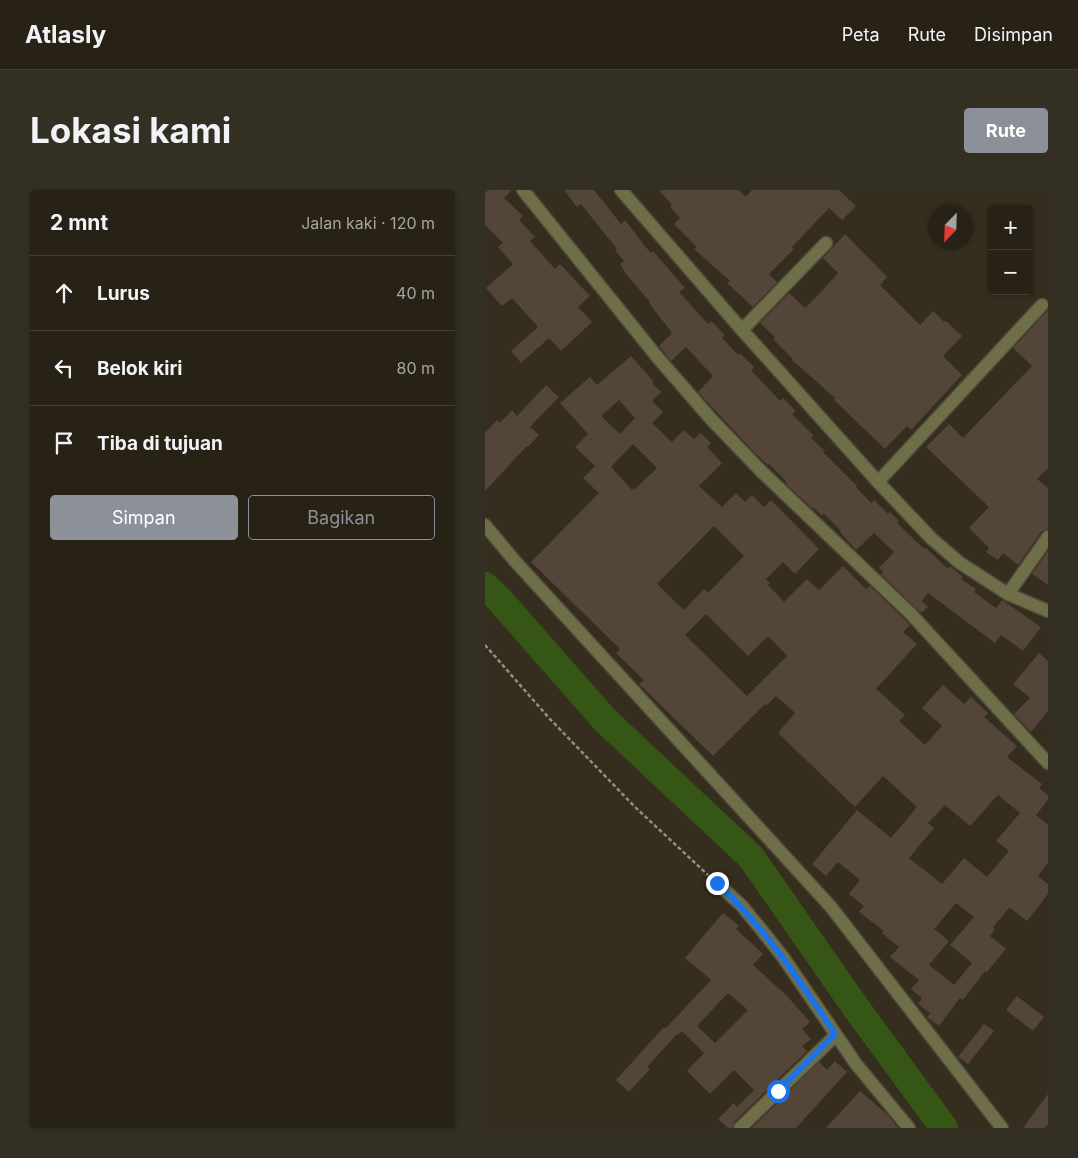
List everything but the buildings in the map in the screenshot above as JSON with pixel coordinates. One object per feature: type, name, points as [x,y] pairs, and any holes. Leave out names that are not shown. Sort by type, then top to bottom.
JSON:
[{"type":"street","points":[[523,190],[658,358],[711,419],[762,472],[910,613],[1048,762]]},
{"type":"street","points":[[621,190],[742,330],[878,482],[932,539],[960,563],[1008,594],[1048,611]]},
{"type":"street","points":[[742,330],[826,243]]},
{"type":"street","points":[[878,482],[1042,305]]},
{"type":"street","points":[[485,525],[514,560],[831,907],[1002,1128]]},
{"type":"street","points":[[1008,594],[1048,537]]},
{"type":"street","points":[[717,883],[742,906],[783,957],[856,1064],[909,1128]]},
{"type":"street","points":[[740,1128],[835,1034]]},
{"type":"path","points":[[485,644],[549,718],[635,807],[717,883]]},
{"type":"waterway","points":[[485,586],[497,597],[605,720],[751,857],[854,1005],[944,1128]]},
{"type":"route","points":[[717,883],[742,906],[783,957],[835,1034],[778,1091]]}]
